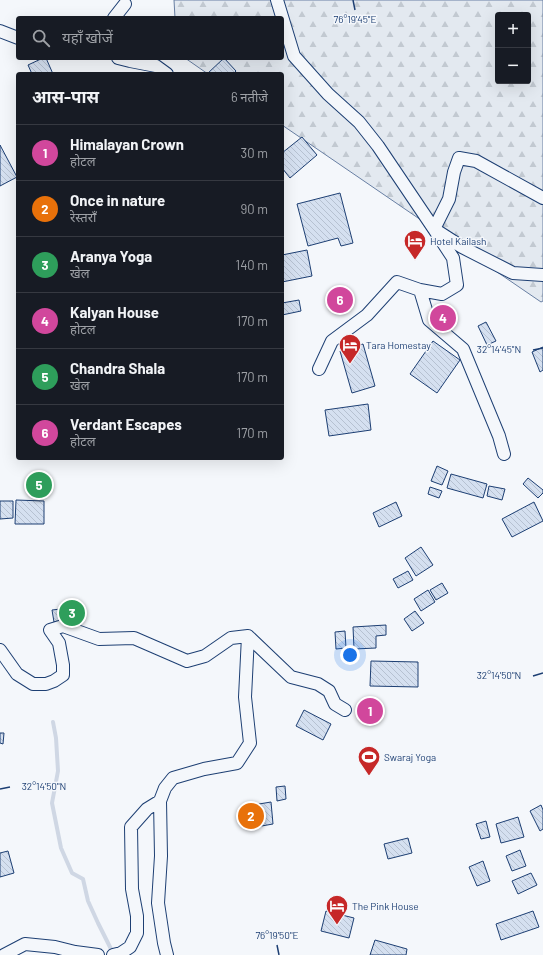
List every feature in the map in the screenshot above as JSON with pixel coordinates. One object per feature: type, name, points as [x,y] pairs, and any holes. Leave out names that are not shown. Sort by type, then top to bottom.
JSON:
[{"type":"street","points":[[277,0],[282,16]]},
{"type":"street","points":[[116,16],[125,4]]},
{"type":"street","points":[[284,23],[294,56],[328,94],[359,122],[378,146],[434,229],[453,258],[458,285],[442,294],[420,290],[397,282],[367,315],[332,341],[319,369]]},
{"type":"street","points":[[0,31],[16,37]]},
{"type":"street","points":[[124,60],[156,66],[164,72]]},
{"type":"street","points":[[434,229],[449,199],[454,172],[459,158],[476,161],[543,198]]},
{"type":"street","points":[[434,229],[462,247],[513,273],[543,275]]},
{"type":"street","points":[[420,290],[428,320],[463,349],[499,436],[504,454]]},
{"type":"street","points":[[0,650],[17,674],[33,684],[46,684],[54,681],[62,675],[63,665],[59,643],[50,630],[63,626],[99,639],[134,638],[187,661],[205,656],[231,638],[248,636],[291,676],[318,684],[329,691],[335,704],[345,710]]},
{"type":"street","points":[[167,955],[158,903],[161,856],[160,801],[165,788],[173,778],[204,769],[237,763],[250,743],[244,697],[248,636]]},
{"type":"street","points":[[117,954],[130,947],[137,933],[137,916],[132,889],[131,827],[147,809],[160,801]]},
{"type":"street","points":[[4,955],[25,944],[55,947],[75,952],[98,955]]},
{"type":"green space","points":[[174,0],[543,0],[543,301],[541,302],[284,126],[284,72],[205,72],[188,60],[284,60],[284,16],[175,16]]},
{"type":"building","points":[[39,60],[47,60],[52,72],[31,72],[28,65]]},
{"type":"building","points":[[222,60],[226,60],[236,71],[235,72],[209,72]]},
{"type":"building","points":[[302,137],[317,155],[290,178],[284,170],[284,151]]},
{"type":"building","points":[[0,145],[16,178],[0,186]]},
{"type":"building","points":[[340,193],[353,243],[341,246],[338,238],[308,246],[297,204]]},
{"type":"building","points":[[307,250],[312,276],[284,282],[284,255]]},
{"type":"building","points":[[299,300],[301,311],[284,315],[284,303]]},
{"type":"building","points":[[486,322],[496,341],[487,345],[478,326]]},
{"type":"building","points":[[433,341],[460,360],[437,393],[410,374]]},
{"type":"building","points":[[363,344],[375,386],[352,393],[340,351]]},
{"type":"building","points":[[543,347],[543,370],[540,372],[532,352]]},
{"type":"building","points":[[368,404],[371,430],[329,436],[325,410]]},
{"type":"building","points":[[437,466],[448,471],[442,485],[431,481]]},
{"type":"building","points":[[451,474],[487,484],[483,498],[447,488]]},
{"type":"building","points":[[528,478],[543,490],[543,493],[538,498],[523,484]]},
{"type":"building","points":[[489,486],[505,489],[502,500],[487,496]]},
{"type":"building","points":[[430,487],[442,491],[439,498],[428,494]]},
{"type":"building","points":[[16,500],[44,501],[44,524],[15,524]]},
{"type":"building","points":[[0,501],[13,501],[13,518],[0,519]]},
{"type":"building","points":[[396,502],[402,516],[379,527],[373,513]]},
{"type":"building","points":[[534,502],[543,521],[512,537],[502,519]]},
{"type":"building","points":[[421,547],[433,565],[416,576],[405,558]]},
{"type":"building","points":[[408,571],[413,580],[398,588],[393,579]]},
{"type":"building","points":[[442,583],[448,593],[436,600],[430,590]]},
{"type":"building","points":[[428,590],[435,602],[421,611],[414,599]]},
{"type":"building","points":[[78,607],[79,619],[54,622],[52,610]]},
{"type":"building","points":[[415,611],[424,623],[412,631],[404,619]]},
{"type":"building","points":[[386,625],[386,635],[376,636],[376,648],[354,649],[353,627]]},
{"type":"building","points":[[345,631],[346,648],[336,649],[335,632]]},
{"type":"building","points":[[371,661],[418,662],[418,687],[370,686]]},
{"type":"building","points":[[304,710],[331,724],[323,740],[296,726]]},
{"type":"building","points":[[0,733],[4,733],[3,744],[0,743]]},
{"type":"building","points":[[285,786],[286,799],[277,801],[276,787]]},
{"type":"building","points":[[271,802],[273,824],[250,828],[247,806]]},
{"type":"building","points":[[541,805],[543,810],[543,829],[540,831],[530,811]]},
{"type":"building","points":[[518,817],[524,837],[501,843],[496,824]]},
{"type":"building","points":[[486,821],[490,837],[481,839],[476,824]]},
{"type":"building","points":[[408,838],[412,853],[388,859],[384,844]]},
{"type":"building","points":[[520,850],[526,866],[512,871],[506,856]]},
{"type":"building","points":[[8,851],[14,873],[0,877],[0,853]]},
{"type":"building","points":[[483,861],[490,881],[477,886],[469,867]]},
{"type":"building","points":[[531,873],[537,885],[518,894],[512,881]]},
{"type":"building","points":[[326,911],[354,918],[349,938],[321,931]]},
{"type":"building","points":[[533,911],[539,927],[501,940],[496,924]]},
{"type":"building","points":[[375,940],[407,949],[406,955],[370,955]]},
{"type":"waterway","points":[[53,722],[56,738],[58,771],[52,803],[61,848],[72,873],[83,879],[88,901],[113,953]]},
{"type":"place","name":"Hotel Kailash","points":[[415,260]]},
{"type":"place","name":"Verdant Escapes","points":[[340,300]]},
{"type":"place","name":"Kalyan House","points":[[443,318]]},
{"type":"place","name":"Tara Homestay","points":[[350,364]]},
{"type":"place","name":"Chandra Shala","points":[[39,485]]},
{"type":"place","name":"Aranya Yoga","points":[[72,613]]},
{"type":"place","name":"Himalayan Crown","points":[[370,711]]},
{"type":"place","name":"Swaraj Yoga","points":[[369,776]]},
{"type":"place","name":"Once in nature","points":[[251,816]]},
{"type":"place","name":"The Pink House","points":[[337,926]]}]
